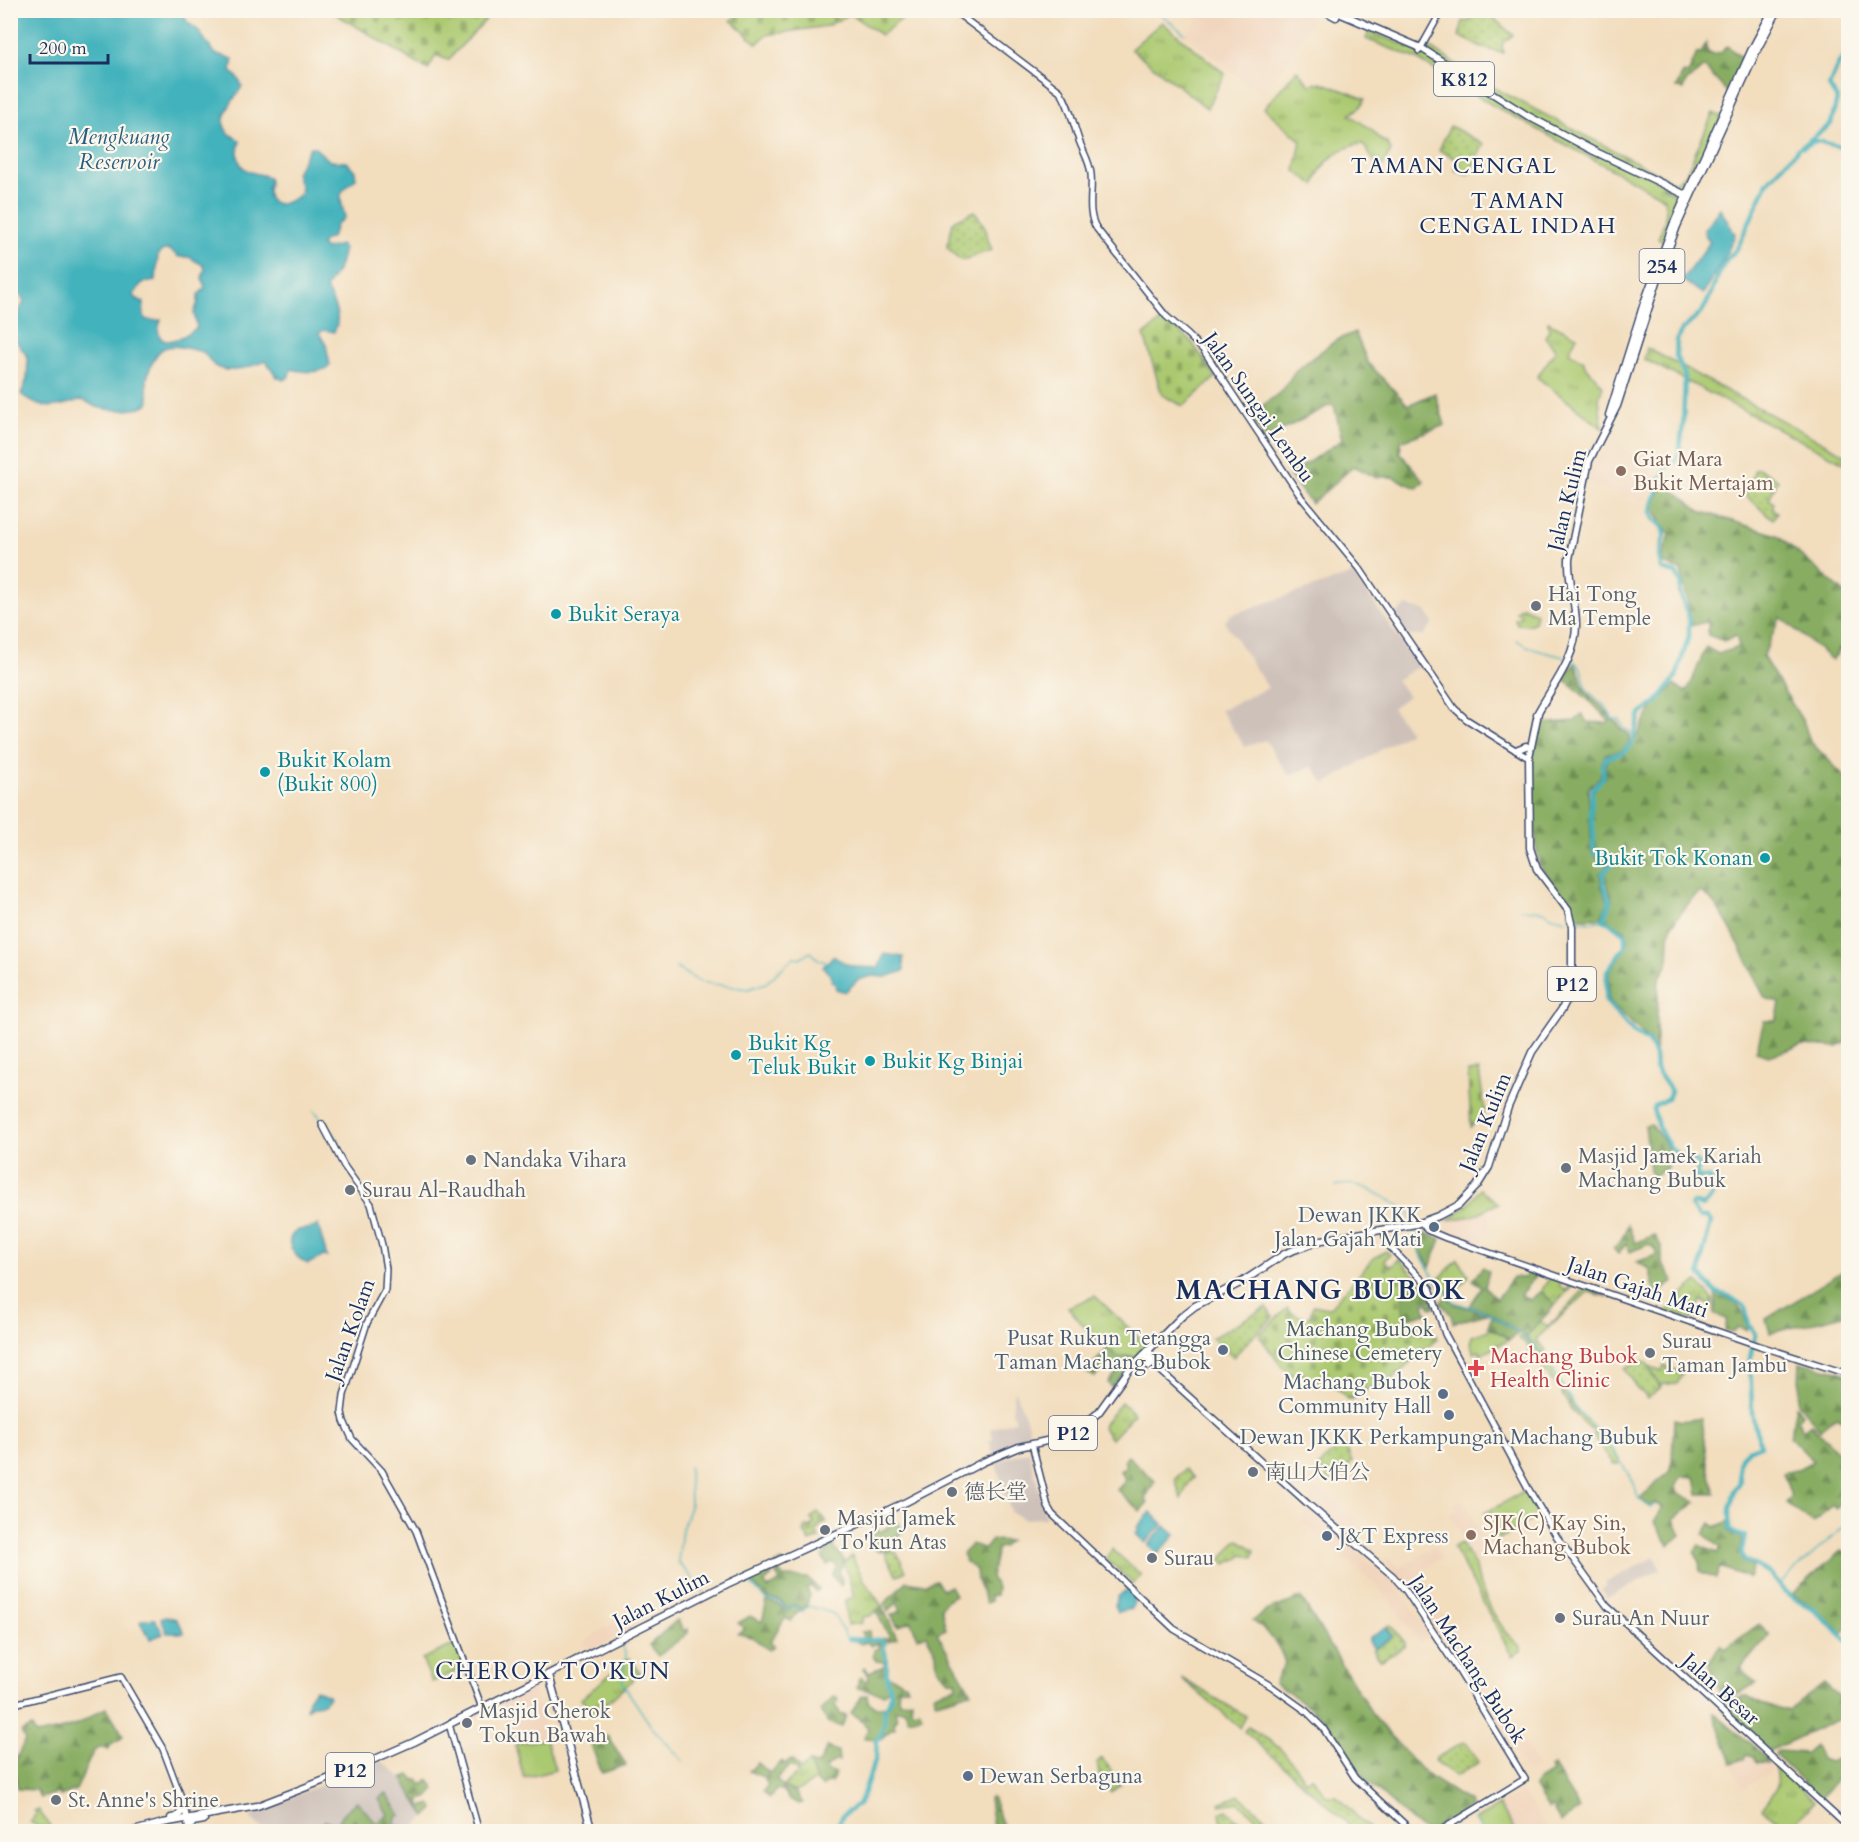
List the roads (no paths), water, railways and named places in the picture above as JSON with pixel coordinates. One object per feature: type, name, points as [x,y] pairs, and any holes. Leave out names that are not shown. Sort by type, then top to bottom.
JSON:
[{"type":"main road","name":"Jalan Sungai Lembu","points":[[953,10],[1060,91],[1070,109],[1079,141],[1089,164],[1092,178],[1091,212],[1096,229],[1166,316],[1203,351],[1295,488],[1360,569],[1454,708],[1466,719],[1527,756]]},
{"type":"main road","name":"K812","points":[[1323,10],[1420,50]]},
{"type":"main road","name":"K812","points":[[1332,10],[1420,50],[1503,101],[1688,198]]},
{"type":"main road","points":[[1420,50],[1442,10]]},
{"type":"main road","name":"254","points":[[1605,430],[1620,398],[1662,266],[1693,182],[1751,51],[1772,15],[1778,10]]},
{"type":"main road","points":[[1846,10],[1848,16]]},
{"type":"main road","name":"254","points":[[1605,430],[1644,303],[1678,214],[1688,198],[1772,15]]},
{"type":"main road","points":[[1678,214],[1680,203],[1676,192],[1684,190],[1693,182]]},
{"type":"main road","name":"Jalan Kulim","points":[[130,1832],[154,1825],[186,1825],[198,1817],[256,1806],[394,1751],[727,1584],[906,1502],[983,1462],[1011,1450],[1060,1438],[1080,1428],[1098,1413],[1145,1355],[1177,1321],[1195,1306],[1242,1281],[1291,1250],[1322,1240],[1416,1224],[1445,1214],[1459,1205],[1483,1178],[1508,1107],[1532,1052],[1562,1009],[1572,987],[1573,957],[1570,918],[1566,906],[1543,877],[1532,857],[1526,746],[1533,720],[1567,662],[1574,642],[1575,607],[1568,572],[1569,559],[1587,468],[1605,430]]},
{"type":"main road","name":"Jalan Kulim","points":[[1527,756],[1538,713]]},
{"type":"main road","points":[[1516,750],[1526,746]]},
{"type":"main road","name":"Jalan Kolam","points":[[322,1124],[344,1166],[371,1204],[386,1269],[385,1290],[367,1323],[344,1395],[342,1412],[344,1421],[352,1439],[382,1471],[416,1531],[482,1708]]},
{"type":"main road","name":"Jalan Gajah Mati","points":[[1416,1224],[1446,1238],[1848,1374]]},
{"type":"main road","name":"Jalan Besar","points":[[1385,1229],[1385,1236],[1390,1247],[1430,1288],[1449,1341],[1528,1488],[1557,1537],[1607,1606],[1848,1827]]},
{"type":"main road","points":[[1145,1355],[1151,1365]]},
{"type":"main road","name":"Jalan Kulim","points":[[1120,1383],[1145,1355]]},
{"type":"main road","points":[[1137,1366],[1151,1365]]},
{"type":"main road","name":"Jalan Machang Bubok","points":[[1151,1365],[1182,1395],[1394,1576],[1457,1668],[1525,1779],[1438,1832]]},
{"type":"main road","points":[[1032,1444],[1048,1507],[1052,1514],[1179,1632],[1271,1686],[1306,1711],[1323,1728],[1355,1778],[1413,1832]]},
{"type":"main road","points":[[1179,1632],[1185,1632],[1308,1708],[1325,1726],[1358,1776],[1418,1832]]},
{"type":"main road","points":[[551,1686],[559,1670]]},
{"type":"main road","points":[[549,1675],[592,1832]]},
{"type":"main road","points":[[10,1705],[121,1677],[163,1749],[183,1807],[186,1825]]},
{"type":"main road","points":[[536,1681],[543,1681],[551,1686]]},
{"type":"main road","points":[[449,1724],[479,1832]]},
{"type":"main road","points":[[183,1807],[198,1817]]},
{"type":"main road","points":[[154,1825],[161,1820],[177,1817],[183,1807]]},
{"type":"main road","points":[[140,1832],[172,1824],[186,1825],[218,1817],[227,1812]]},
{"type":"water","name":"Mengkuang Reservoir","points":[[161,10],[169,17],[184,13],[187,22],[198,30],[214,53],[233,59],[231,71],[242,86],[227,110],[224,123],[231,135],[240,141],[238,156],[241,165],[248,171],[269,178],[268,196],[272,202],[285,203],[301,193],[296,173],[310,147],[314,147],[330,161],[347,162],[355,171],[356,179],[345,187],[341,195],[345,217],[336,225],[332,237],[321,245],[325,249],[341,245],[344,249],[339,268],[326,288],[336,310],[336,326],[334,332],[324,330],[319,333],[326,345],[330,365],[317,371],[291,369],[288,378],[283,380],[277,377],[266,361],[240,369],[227,370],[211,363],[203,352],[168,347],[161,350],[152,363],[147,382],[149,402],[139,408],[107,409],[81,400],[50,407],[36,404],[21,394],[27,379],[28,357],[15,340],[12,328],[24,302],[21,296],[10,288],[11,11]],"holes":[[[164,250],[170,250],[179,257],[189,257],[203,265],[205,269],[202,278],[205,288],[198,295],[194,313],[197,328],[177,339],[166,341],[161,339],[158,332],[161,320],[146,319],[144,303],[133,296],[142,283],[156,281],[158,254]]]},
{"type":"water","points":[[1720,208],[1735,234],[1725,257],[1703,294],[1682,280],[1710,242],[1704,230]]},
{"type":"water","points":[[884,954],[903,957],[904,971],[886,977],[872,976],[858,980],[845,992],[836,989],[835,984],[831,981],[832,977],[823,967],[833,956],[855,966],[879,967]]},
{"type":"water","points":[[318,1225],[327,1257],[324,1256],[308,1264],[294,1253],[290,1243],[291,1238],[299,1230]]},
{"type":"water","points":[[1151,1512],[1163,1524],[1145,1543],[1135,1533],[1139,1530],[1137,1527]]},
{"type":"water","points":[[1165,1526],[1175,1535],[1158,1554],[1148,1545]]},
{"type":"water","points":[[1127,1589],[1136,1597],[1131,1609],[1118,1612],[1115,1605],[1118,1597]]},
{"type":"water","points":[[166,1616],[176,1619],[184,1633],[167,1633],[161,1618]]},
{"type":"water","points":[[155,1619],[163,1634],[150,1639],[140,1622]]},
{"type":"water","points":[[1386,1627],[1393,1637],[1374,1649],[1369,1638]]},
{"type":"water","points":[[315,1689],[329,1697],[323,1703],[314,1704],[306,1709],[308,1699]]},
{"type":"waterway","points":[[1156,10],[1185,34]]},
{"type":"waterway","points":[[1848,51],[1839,63],[1829,86],[1837,99],[1831,124],[1799,148],[1767,183],[1737,249],[1720,271],[1707,303],[1701,313],[1681,331],[1677,340],[1676,356],[1685,376],[1679,454],[1661,477],[1651,512],[1665,534],[1659,557],[1662,569],[1676,573],[1681,583],[1680,593],[1689,618],[1689,635],[1676,677],[1656,703],[1640,714],[1632,744],[1622,753],[1606,758],[1602,768],[1604,776],[1592,790],[1591,814],[1595,853],[1612,859],[1612,864],[1603,873],[1604,885],[1610,902],[1603,920],[1625,934],[1625,946],[1607,971],[1606,1001],[1633,1032],[1648,1041],[1655,1055],[1656,1069],[1671,1091],[1668,1098],[1654,1106],[1653,1109],[1667,1142],[1676,1153],[1699,1164],[1696,1178],[1709,1178],[1713,1186],[1713,1193],[1703,1206],[1693,1203],[1691,1206],[1699,1217],[1707,1217],[1711,1222],[1700,1274],[1715,1292],[1729,1296],[1745,1307],[1749,1325],[1755,1334],[1750,1358],[1752,1413],[1761,1445],[1748,1450],[1742,1456],[1739,1464],[1740,1482],[1735,1490],[1730,1509],[1730,1528],[1736,1534],[1746,1537],[1741,1552],[1745,1560],[1770,1573],[1784,1591],[1814,1609],[1848,1641]]},
{"type":"waterway","points":[[1804,147],[1818,141],[1848,147]]},
{"type":"waterway","points":[[1517,640],[1534,649],[1566,658]]},
{"type":"waterway","points":[[1574,661],[1581,669],[1587,690],[1605,706],[1613,719],[1619,719],[1625,729],[1634,734]]},
{"type":"waterway","points":[[1521,909],[1544,911],[1551,916],[1566,920]]},
{"type":"waterway","points":[[1576,921],[1603,920]]},
{"type":"waterway","points":[[676,968],[700,982],[748,989],[766,983],[794,957],[799,958],[811,952],[819,960],[827,962]]},
{"type":"waterway","points":[[314,1110],[337,1138],[347,1160]]},
{"type":"waterway","points":[[1336,1186],[1355,1185],[1374,1191],[1408,1211],[1413,1223]]},
{"type":"waterway","points":[[1414,1228],[1420,1243],[1419,1252],[1433,1276],[1454,1302],[1489,1313],[1521,1334],[1543,1354],[1577,1410],[1607,1440],[1634,1483],[1638,1498],[1650,1508],[1655,1505]]},
{"type":"waterway","points":[[689,1467],[690,1507],[682,1529],[678,1562],[704,1592]]},
{"type":"waterway","points":[[1779,1584],[1848,1523]]},
{"type":"waterway","points":[[708,1598],[746,1579],[766,1599],[779,1602],[787,1610],[792,1605],[802,1610],[809,1606],[834,1614],[847,1639]]},
{"type":"waterway","points":[[849,1639],[881,1640],[884,1643],[891,1697],[884,1709],[884,1725],[878,1739]]},
{"type":"waterway","points":[[620,1641],[626,1655],[622,1680],[625,1687],[651,1726],[683,1761]]},
{"type":"waterway","points":[[834,1832],[843,1815],[858,1805],[862,1797],[876,1758],[877,1741]]},
{"type":"waterway","points":[[1475,1820],[1483,1832]]},
{"type":"place","name":"Giat Mara Bukit Mertajam","points":[[1621,471]]},
{"type":"place","name":"Hai Tong Ma Temple","points":[[1536,606]]},
{"type":"place","name":"Bukit Seraya","points":[[556,614]]},
{"type":"place","name":"Bukit Kolam (Bukit 800)","points":[[265,772]]},
{"type":"place","name":"Bukit Tok Konan","points":[[1765,858]]},
{"type":"place","name":"Bukit Kg Teluk Bukit","points":[[736,1055]]},
{"type":"place","name":"Bukit Kg Binjai","points":[[870,1061]]},
{"type":"place","name":"Nandaka Vihara","points":[[471,1160]]},
{"type":"place","name":"Masjid Jamek Kariah Machang Bubuk","points":[[1566,1168]]},
{"type":"place","name":"Surau Al-Raudhah","points":[[350,1190]]},
{"type":"place","name":"Dewan JKKK Jalan Gajah Mati","points":[[1434,1227]]},
{"type":"place","name":"Pusat Rukun Tetangga Taman Machang Bubok","points":[[1223,1350]]},
{"type":"place","name":"Surau Taman Jambu","points":[[1650,1353]]},
{"type":"place","name":"Machang Bubok Health Clinic","points":[[1476,1368]]},
{"type":"place","name":"Machang Bubok Community Hall","points":[[1443,1394]]},
{"type":"place","name":"Dewan JKKK Perkampungan Machang Bubuk","points":[[1449,1415]]},
{"type":"place","name":"南山大伯公","points":[[1253,1472]]},
{"type":"place","name":"德长堂","points":[[952,1492]]},
{"type":"place","name":"Masjid Jamek To'kun Atas","points":[[825,1530]]},
{"type":"place","name":"SJK(C) Kay Sin, Machang Bubok","points":[[1471,1535]]},
{"type":"place","name":"J&T Express","points":[[1327,1536]]},
{"type":"place","name":"Surau","points":[[1152,1558]]},
{"type":"place","name":"Surau An Nuur","points":[[1560,1618]]},
{"type":"place","name":"Masjid Cherok Tokun Bawah","points":[[467,1723]]},
{"type":"place","name":"Dewan Serbaguna","points":[[968,1776]]},
{"type":"place","name":"St. Anne's Shrine","points":[[56,1800]]},
{"type":"district","name":"TAMAN CENGAL","points":[[1454,165]]},
{"type":"district","name":"TAMAN CENGAL INDAH","points":[[1518,212]]},
{"type":"district","name":"MACHANG BUBOK","points":[[1321,1290]]},
{"type":"district","name":"CHEROK TO'KUN","points":[[553,1671]]},
{"type":"park label","name":"Machang Bubok Chinese Cemetery","points":[[1360,1341]]}]
